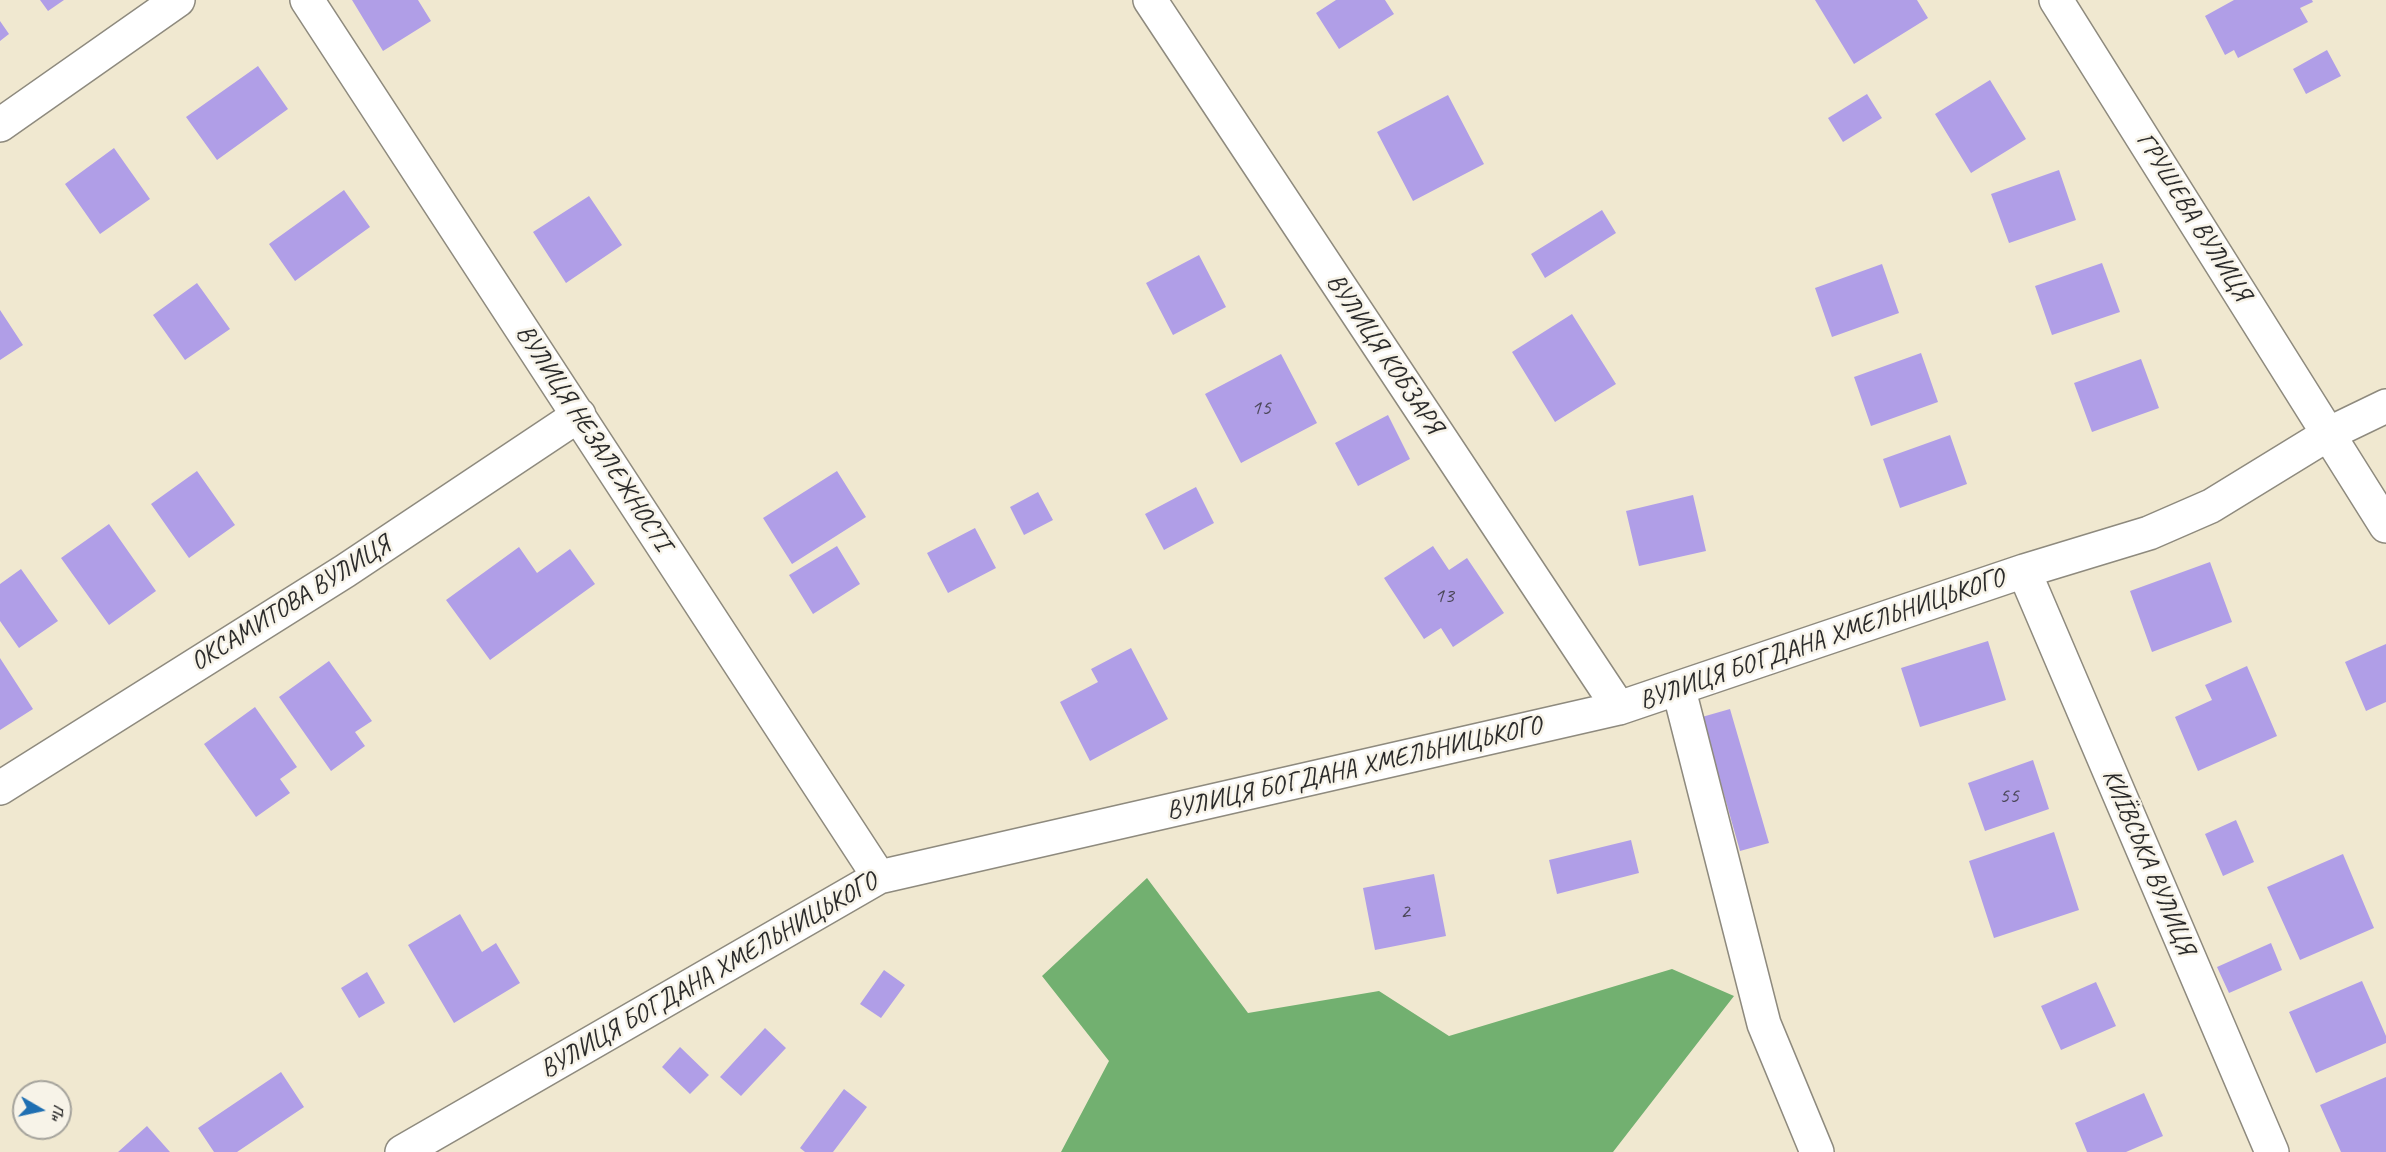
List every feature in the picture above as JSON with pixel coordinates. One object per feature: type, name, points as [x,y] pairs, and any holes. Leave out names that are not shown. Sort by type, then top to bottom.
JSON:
[{"type":"street","points":[[0,125],[178,0]]},
{"type":"street","name":"ВУЛИЦЯ НЕЗАЛЕЖНОСТІ","points":[[306,0],[879,877]]},
{"type":"street","name":"ВУЛИЦЯ КОБЗАРЯ","points":[[1150,0],[1619,708]]},
{"type":"street","name":"ГРУШЕВА ВУЛИЦЯ","points":[[2056,0],[2330,433],[2386,526]]},
{"type":"street","name":"ВУЛИЦЯ БОГДАНА ХМЕЛЬНИЦЬКОГО","points":[[402,1152],[879,877],[1619,708],[1679,690],[2024,571],[2149,533],[2211,506],[2330,433],[2386,406]]},
{"type":"street","name":"ОКСАМИТОВА ВУЛИЦЯ","points":[[0,788],[345,571],[579,415]]},
{"type":"street","name":"КИЇВСЬКА ВУЛИЦЯ","points":[[2024,571],[2272,1152]]},
{"type":"street","points":[[1679,690],[1764,1024],[1817,1152]]},
{"type":"green space","points":[[1147,878],[1248,1013],[1379,991],[1449,1036],[1672,969],[1734,996],[1613,1152],[1061,1152],[1109,1061],[1042,976]]},
{"type":"building","points":[[40,0],[64,0],[48,11]]},
{"type":"building","points":[[352,0],[418,0],[431,21],[383,51]]},
{"type":"building","points":[[1336,0],[1385,0],[1394,14],[1339,49],[1316,13]]},
{"type":"building","points":[[1815,0],[1917,0],[1928,18],[1854,64]]},
{"type":"building","points":[[2234,0],[2312,0],[2313,2],[2300,8],[2308,22],[2238,58],[2234,50],[2225,55],[2205,16]]},
{"type":"building","points":[[0,21],[9,34],[0,41]]},
{"type":"building","points":[[2327,50],[2341,76],[2306,94],[2293,69]]},
{"type":"building","points":[[258,66],[288,109],[217,160],[186,117]]},
{"type":"building","points":[[1990,80],[2026,139],[1971,173],[1935,114]]},
{"type":"building","points":[[1867,94],[1882,118],[1843,142],[1828,118]]},
{"type":"building","points":[[1448,95],[1484,164],[1413,201],[1377,132]]},
{"type":"building","points":[[114,148],[150,199],[100,234],[65,184]]},
{"type":"building","points":[[2059,170],[2076,220],[2009,243],[1991,194]]},
{"type":"building","points":[[344,190],[370,227],[295,281],[269,244]]},
{"type":"building","points":[[589,196],[622,245],[566,283],[533,232]]},
{"type":"building","points":[[1602,210],[1616,233],[1545,278],[1531,254]]},
{"type":"building","points":[[1199,255],[1226,307],[1173,335],[1146,283]]},
{"type":"building","points":[[2102,263],[2120,312],[2052,335],[2035,286]]},
{"type":"building","points":[[1882,264],[1899,313],[1832,337],[1815,288]]},
{"type":"building","points":[[197,283],[230,329],[185,360],[153,315]]},
{"type":"building","points":[[0,310],[23,345],[0,360]]},
{"type":"building","points":[[1572,314],[1616,384],[1555,422],[1512,352]]},
{"type":"building","points":[[1921,353],[1938,402],[1871,426],[1854,377]]},
{"type":"building","points":[[1281,354],[1317,423],[1241,463],[1205,394]]},
{"type":"building","points":[[2141,359],[2159,408],[2092,432],[2074,383]]},
{"type":"building","points":[[1388,415],[1410,459],[1358,486],[1335,443]]},
{"type":"building","points":[[1950,435],[1967,484],[1900,508],[1883,459]]},
{"type":"building","points":[[197,471],[235,525],[189,558],[151,504]]},
{"type":"building","points":[[837,471],[866,517],[792,564],[763,518]]},
{"type":"building","points":[[1196,487],[1214,523],[1164,550],[1145,514]]},
{"type":"building","points":[[1038,492],[1053,520],[1024,535],[1010,507]]},
{"type":"building","points":[[1693,495],[1706,551],[1639,566],[1626,511]]},
{"type":"building","points":[[109,524],[156,591],[109,625],[61,558]]},
{"type":"building","points":[[975,528],[996,568],[948,593],[927,553]]},
{"type":"building","points":[[837,546],[860,584],[813,614],[789,575]]},
{"type":"building","points":[[1433,546],[1449,570],[1467,558],[1504,613],[1453,647],[1441,628],[1424,639],[1384,578]]},
{"type":"building","points":[[519,547],[537,573],[570,549],[595,584],[490,660],[446,600]]},
{"type":"building","points":[[2210,562],[2232,622],[2152,652],[2130,591]]},
{"type":"building","points":[[21,569],[58,621],[19,648],[0,621],[0,584]]},
{"type":"building","points":[[1988,641],[2006,700],[1920,727],[1901,668]]},
{"type":"building","points":[[2386,644],[2386,702],[2366,711],[2345,662]]},
{"type":"building","points":[[1131,648],[1168,719],[1090,761],[1060,702],[1098,682],[1091,669]]},
{"type":"building","points":[[0,658],[33,709],[0,730]]},
{"type":"building","points":[[329,661],[372,721],[355,732],[365,746],[331,771],[279,697]]},
{"type":"building","points":[[2247,666],[2277,736],[2198,771],[2175,717],[2212,700],[2205,685]]},
{"type":"building","points":[[255,707],[297,767],[280,779],[290,793],[256,817],[204,744]]},
{"type":"building","points":[[1730,709],[1769,843],[1740,851],[1702,717]]},
{"type":"building","points":[[2033,760],[2049,809],[1985,831],[1968,783]]},
{"type":"building","points":[[2236,820],[2254,862],[2223,876],[2205,834]]},
{"type":"building","points":[[2054,832],[2079,910],[1994,938],[1969,861]]},
{"type":"building","points":[[1631,840],[1639,873],[1557,894],[1549,860]]},
{"type":"building","points":[[2343,854],[2374,928],[2300,960],[2267,887]]},
{"type":"building","points":[[1434,874],[1446,936],[1375,950],[1363,888]]},
{"type":"building","points":[[460,914],[482,952],[496,943],[520,983],[454,1023],[408,945]]},
{"type":"building","points":[[2271,943],[2282,970],[2229,993],[2217,967]]},
{"type":"building","points":[[884,970],[905,985],[881,1018],[860,1004]]},
{"type":"building","points":[[367,972],[385,1003],[359,1018],[341,988]]},
{"type":"building","points":[[2362,981],[2386,1036],[2386,1043],[2316,1073],[2289,1012]]},
{"type":"building","points":[[2096,982],[2116,1026],[2061,1050],[2041,1006]]},
{"type":"building","points":[[765,1028],[786,1048],[741,1096],[720,1077]]},
{"type":"building","points":[[680,1047],[709,1075],[690,1094],[662,1067]]},
{"type":"building","points":[[281,1072],[304,1107],[237,1152],[214,1152],[198,1128]]},
{"type":"building","points":[[2386,1077],[2386,1152],[2341,1152],[2320,1105]]},
{"type":"building","points":[[844,1089],[867,1107],[833,1152],[805,1152],[800,1148]]},
{"type":"building","points":[[2144,1093],[2163,1136],[2126,1152],[2087,1152],[2075,1123]]},
{"type":"building","points":[[147,1126],[170,1152],[118,1152]]}]
